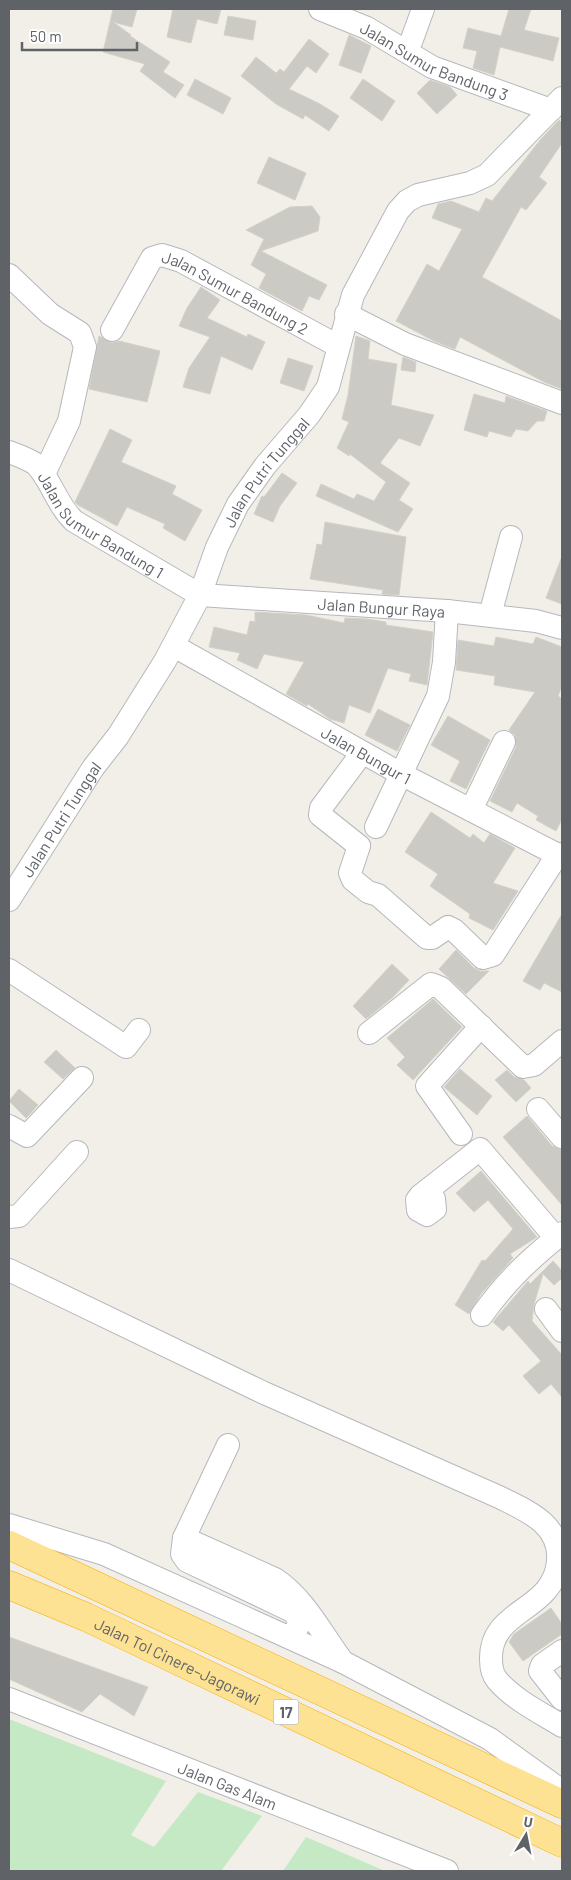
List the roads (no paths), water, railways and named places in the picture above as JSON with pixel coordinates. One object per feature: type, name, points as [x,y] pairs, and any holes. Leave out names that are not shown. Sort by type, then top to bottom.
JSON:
[{"type":"highway","name":"17","points":[[9,1545],[562,1804]]},
{"type":"highway","name":"Jalan Tol Cinere–Jagorawi","points":[[9,1585],[95,1621],[562,1843]]},
{"type":"street","name":"Jalan Sumur Bandung 3","points":[[320,9],[367,28],[432,67],[556,104]]},
{"type":"street","points":[[411,42],[423,9]]},
{"type":"street","name":"Jalan Putri Tunggal","points":[[9,900],[93,768],[134,712],[174,646],[200,594],[222,534],[238,504],[265,466],[309,415],[328,387],[346,314],[357,287],[391,223],[403,205],[424,193],[470,183],[487,174],[556,104]]},
{"type":"street","name":"Jalan Sumur Bandung 2","points":[[112,330],[152,258],[162,255],[181,261],[338,346]]},
{"type":"street","points":[[9,276],[39,305],[80,333],[84,340],[85,347],[79,382],[69,421],[44,474]]},
{"type":"street","points":[[346,314],[405,344],[562,403]]},
{"type":"street","name":"Jalan Sumur Bandung 1","points":[[9,452],[35,464],[44,474],[58,504],[74,521],[200,594]]},
{"type":"street","points":[[490,615],[511,537]]},
{"type":"street","name":"Jalan Bungur Raya","points":[[200,594],[447,611],[561,625]]},
{"type":"street","points":[[376,827],[432,711],[441,686],[447,611]]},
{"type":"street","name":"Jalan Bungur 1","points":[[174,646],[362,753],[560,855]]},
{"type":"street","points":[[474,812],[507,744]]},
{"type":"street","points":[[362,753],[320,810],[320,815],[359,846],[350,873],[353,880],[368,892],[378,895],[427,938],[432,938],[448,927],[454,930],[483,958],[493,955],[560,855]]},
{"type":"street","points":[[9,970],[126,1046],[139,1030]]},
{"type":"street","points":[[369,1033],[431,984],[441,988],[520,1065],[527,1068],[534,1065],[562,1041]]},
{"type":"street","points":[[461,1134],[427,1086],[481,1026]]},
{"type":"street","points":[[9,1126],[27,1136],[82,1078]]},
{"type":"street","points":[[538,1109],[562,1138]]},
{"type":"street","points":[[425,1195],[480,1149],[559,1236],[510,1278],[482,1315]]},
{"type":"street","points":[[9,1217],[19,1216],[77,1152]]},
{"type":"street","points":[[9,1270],[244,1384],[498,1497],[535,1516],[546,1525],[557,1543],[559,1555],[554,1581],[540,1598],[512,1617],[496,1633],[492,1642],[491,1660],[497,1680],[512,1693],[562,1726]]},
{"type":"street","points":[[546,1310],[562,1331]]},
{"type":"street","points":[[228,1445],[184,1538],[275,1579],[296,1596],[299,1625],[343,1662]]},
{"type":"street","points":[[9,1525],[104,1554],[299,1625],[343,1662],[490,1739],[562,1791]]},
{"type":"street","points":[[562,1651],[542,1665],[540,1671],[562,1698]]},
{"type":"street","name":"Jalan Gas Alam","points":[[9,1699],[447,1871]]}]
